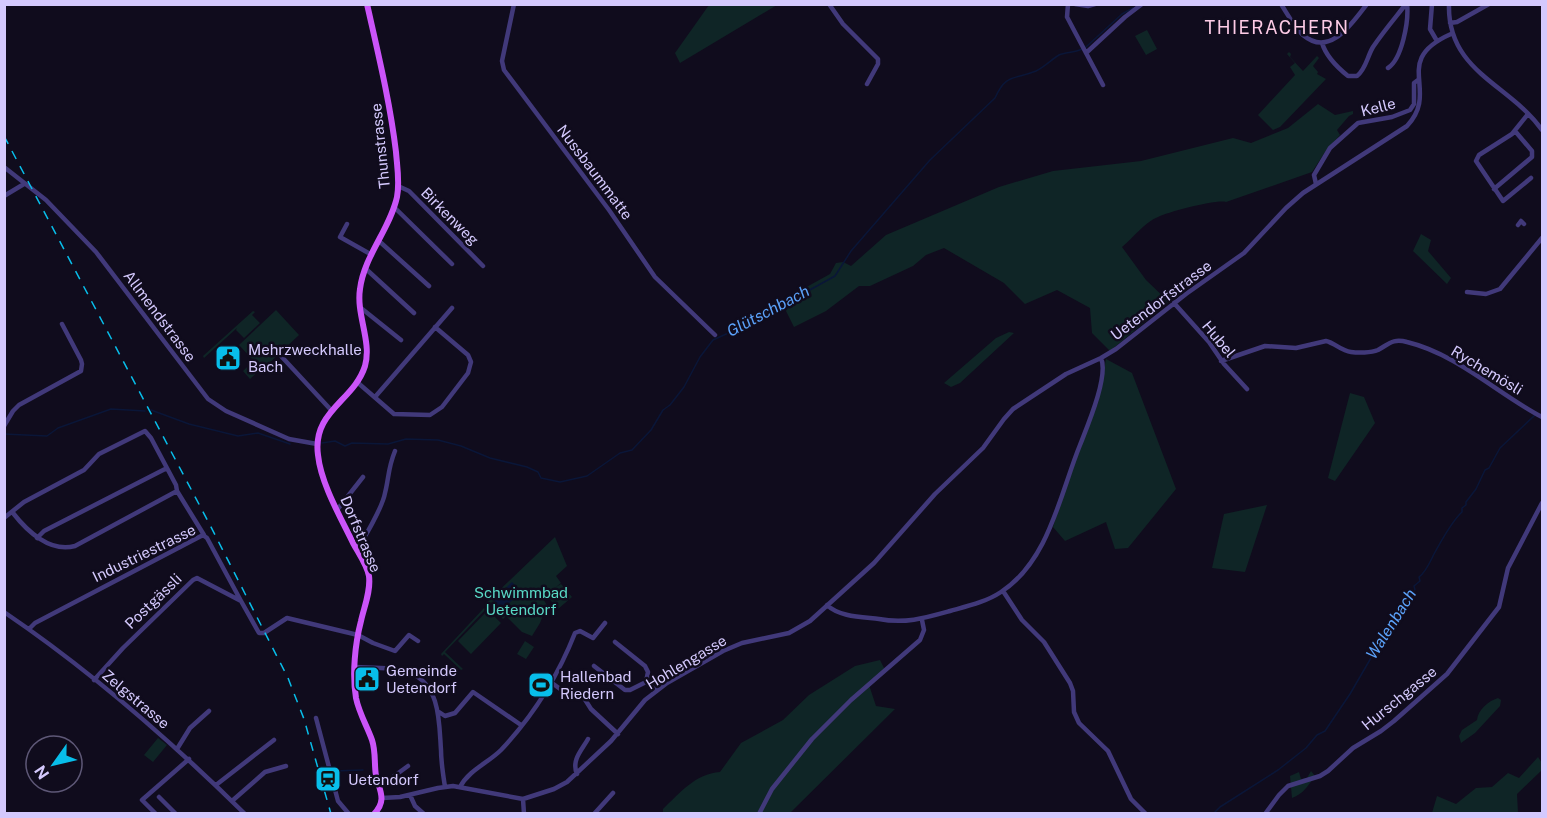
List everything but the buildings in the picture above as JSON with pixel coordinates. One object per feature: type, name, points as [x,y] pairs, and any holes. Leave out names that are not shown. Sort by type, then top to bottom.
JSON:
[{"type":"main road","name":"Thunstrasse","points":[[317,444],[321,427],[331,410],[357,382],[364,369],[366,357],[360,287],[394,207],[398,186],[391,116],[367,4]]},
{"type":"main road","name":"Dorfstrasse","points":[[317,444],[320,468],[369,580],[358,635],[356,698],[373,745],[376,775],[382,798]]},
{"type":"main road","points":[[374,813],[381,805],[382,798]]},
{"type":"street","name":"Nussbaummatte","points":[[514,4],[502,61],[504,70],[609,210],[655,277],[715,335]]},
{"type":"street","points":[[829,4],[843,24],[878,59],[878,64],[867,84]]},
{"type":"street","points":[[1068,4],[1067,17],[1103,86]]},
{"type":"street","points":[[1075,4],[1095,4]]},
{"type":"street","points":[[1085,50],[1142,4]]},
{"type":"street","points":[[1281,4],[1303,35],[1322,43],[1333,41],[1340,36],[1367,4]]},
{"type":"street","points":[[1322,43],[1339,68],[1348,76],[1357,76],[1364,69],[1371,50],[1407,4]]},
{"type":"street","points":[[1389,69],[1404,37],[1408,19],[1407,4]]},
{"type":"street","points":[[1432,4],[1430,29],[1437,41]]},
{"type":"street","points":[[1449,4],[1451,34],[1459,48],[1474,67],[1528,114],[1542,130]]},
{"type":"street","points":[[1450,23],[1489,4]]},
{"type":"street","name":"Uetendorfstrasse","points":[[827,605],[858,578],[935,494],[983,448],[1010,412],[1066,374],[1101,358],[1123,344],[1173,303],[1245,253],[1291,202],[1407,126],[1416,115],[1419,105],[1418,66],[1420,57],[1427,48],[1451,34]]},
{"type":"street","name":"Kelle","points":[[1316,184],[1314,175],[1328,152],[1356,125],[1410,110],[1414,104],[1414,83],[1418,80]]},
{"type":"street","points":[[1528,114],[1515,131],[1479,155],[1477,163],[1504,201],[1531,178]]},
{"type":"street","points":[[1494,189],[1532,157],[1532,152],[1515,131]]},
{"type":"street","name":"Allmendstrasse","points":[[4,167],[46,200],[96,252],[208,399],[226,411],[278,435],[297,442],[317,444]]},
{"type":"street","points":[[4,196],[24,184]]},
{"type":"street","name":"Birkenweg","points":[[398,186],[409,191],[483,266]]},
{"type":"street","points":[[394,207],[452,264]]},
{"type":"street","points":[[1518,225],[1521,221],[1524,224]]},
{"type":"street","points":[[347,224],[340,237],[372,255]]},
{"type":"street","points":[[1467,292],[1486,294],[1500,289],[1542,238]]},
{"type":"street","points":[[379,241],[429,286]]},
{"type":"street","points":[[366,269],[414,313]]},
{"type":"street","name":"Hubel","points":[[1173,303],[1209,342],[1221,361],[1247,389]]},
{"type":"street","points":[[360,308],[401,340]]},
{"type":"street","points":[[375,397],[452,308]]},
{"type":"street","points":[[4,426],[19,405],[81,371],[81,360],[62,324]]},
{"type":"street","points":[[357,382],[392,412],[400,415],[430,415],[442,407],[468,373],[471,362],[468,355],[435,327]]},
{"type":"street","name":"Rychemösli","points":[[1221,361],[1269,345],[1296,348],[1326,340],[1345,351],[1353,352],[1374,351],[1391,341],[1401,340],[1421,346],[1469,369],[1501,393],[1538,415]]},
{"type":"street","points":[[281,356],[331,410]]},
{"type":"street","points":[[827,605],[837,612],[884,620],[922,620],[982,602],[1003,591],[1028,566],[1052,526],[1073,462],[1094,409],[1103,366],[1101,358]]},
{"type":"street","points":[[4,518],[24,502],[84,470],[99,454],[143,431],[151,438],[177,491],[204,535]]},
{"type":"street","points":[[356,548],[362,543],[384,499],[388,470],[395,451]]},
{"type":"street","points":[[37,538],[45,531],[167,468]]},
{"type":"street","points":[[337,510],[363,477]]},
{"type":"street","points":[[13,513],[37,538],[62,547],[75,546],[177,491]]},
{"type":"street","name":"Hurschgasse","points":[[1265,813],[1288,786],[1320,776],[1328,771],[1353,748],[1394,721],[1447,674],[1499,607],[1505,576],[1511,560],[1542,503]]},
{"type":"street","name":"Industriestrasse","points":[[29,629],[35,623],[204,535],[241,602]]},
{"type":"street","name":"Postgässli","points":[[94,680],[123,648],[193,580],[197,578],[241,602]]},
{"type":"street","points":[[1003,591],[1022,620],[1044,642],[1071,683],[1074,712],[1079,723],[1108,751],[1131,800],[1146,813]]},
{"type":"street","points":[[241,602],[259,633],[264,633],[287,618],[358,635],[395,651],[410,635],[418,641]]},
{"type":"street","name":"Hohlengasse","points":[[382,798],[410,795],[445,787],[460,787],[523,799],[559,787],[577,774],[618,734],[642,704],[656,691],[723,651],[742,643],[789,633],[806,624],[827,605]]},
{"type":"street","name":"Zelgstrasse","points":[[4,612],[63,654],[189,759],[245,813]]},
{"type":"street","points":[[759,813],[772,789],[812,740],[851,700],[920,640],[924,630],[922,620]]},
{"type":"street","points":[[460,787],[470,774],[498,753],[521,725],[552,683],[575,633],[580,631],[593,638],[605,623]]},
{"type":"street","points":[[615,642],[645,666],[648,672],[646,682]]},
{"type":"street","points":[[594,666],[625,690],[646,682]]},
{"type":"street","points":[[356,667],[394,669],[417,676],[422,680],[439,712],[445,787]]},
{"type":"street","points":[[646,682],[656,691]]},
{"type":"street","points":[[552,683],[567,694],[584,698],[593,711],[618,734]]},
{"type":"street","points":[[439,712],[445,716],[455,713],[473,692],[521,725]]},
{"type":"street","points":[[177,749],[190,728],[209,711]]},
{"type":"street","points":[[316,718],[338,801],[349,813]]},
{"type":"street","points":[[577,774],[575,761],[588,738]]},
{"type":"street","points":[[216,785],[274,740]]},
{"type":"street","points":[[156,813],[142,800],[189,759]]},
{"type":"street","points":[[232,801],[265,772],[286,766]]},
{"type":"street","points":[[380,787],[408,766]]},
{"type":"street","points":[[468,788],[470,774]]},
{"type":"street","points":[[594,813],[613,793]]},
{"type":"street","points":[[410,795],[415,806],[424,813]]},
{"type":"street","points":[[159,797],[176,813]]},
{"type":"street","points":[[523,799],[524,813]]},
{"type":"green space","points":[[709,5],[777,5],[680,63],[675,53]]},
{"type":"green space","points":[[1147,30],[1157,49],[1146,55],[1135,36]]},
{"type":"green space","points":[[1289,52],[1290,57],[1303,71],[1317,56],[1319,58],[1313,66],[1317,74],[1326,79],[1280,127],[1273,130],[1258,115],[1295,75],[1290,67],[1295,63],[1287,54]]},
{"type":"green space","points":[[1318,104],[1335,115],[1353,111],[1353,114],[1337,130],[1340,135],[1312,172],[1226,202],[1203,204],[1163,215],[1153,219],[1122,247],[1146,280],[1169,302],[1110,351],[1092,333],[1090,308],[1057,290],[1025,304],[1004,283],[944,248],[926,255],[913,266],[870,286],[859,286],[826,311],[794,327],[784,307],[767,314],[765,310],[830,274],[836,263],[843,262],[851,266],[886,235],[999,187],[1053,171],[1141,161],[1233,138],[1251,143],[1288,128]]},
{"type":"green space","points":[[1421,234],[1431,240],[1428,251],[1451,278],[1447,284],[1413,251]]},
{"type":"green space","points":[[276,310],[299,335],[262,370],[239,345]]},
{"type":"green space","points":[[253,311],[255,312],[252,315],[260,323],[244,338],[236,330],[237,328],[204,358],[203,356]]},
{"type":"green space","points":[[1009,332],[1014,333],[960,383],[951,387],[944,383],[996,338]]},
{"type":"green space","points":[[1106,359],[1132,373],[1176,489],[1128,548],[1115,549],[1106,522],[1065,541],[1053,527],[1070,474],[1098,403]]},
{"type":"green space","points":[[252,362],[260,370],[250,379],[243,371]]},
{"type":"green space","points":[[1350,393],[1364,397],[1375,423],[1335,481],[1328,478]]},
{"type":"green space","points":[[1267,505],[1245,572],[1212,568],[1224,514]]},
{"type":"green space","name":"Schwimmbad Uetendorf","points":[[555,537],[567,566],[556,576],[561,583],[556,587],[561,584],[572,597],[558,609],[547,596],[543,599],[547,605],[532,636],[522,632],[506,616],[503,619],[487,602]]},
{"type":"green space","points":[[484,608],[486,609],[445,652],[463,669],[461,670],[444,654],[442,656],[441,654]]},
{"type":"green space","points":[[488,610],[501,623],[471,654],[458,641]]},
{"type":"green space","points":[[525,641],[534,647],[526,659],[517,654]]},
{"type":"green space","points":[[880,660],[885,670],[869,685],[876,706],[895,709],[790,813],[663,814],[663,809],[689,785],[703,776],[720,772],[741,743],[783,720],[809,695],[855,666]]},
{"type":"green space","points":[[1498,698],[1501,700],[1500,706],[1475,733],[1461,743],[1459,736],[1462,730],[1477,720],[1484,706]]},
{"type":"green space","points":[[158,738],[167,745],[153,762],[144,755]]},
{"type":"green space","points":[[1538,757],[1542,763],[1542,770],[1517,794],[1518,813],[1432,813],[1437,796],[1456,804],[1476,788],[1492,787],[1508,773],[1519,778]]},
{"type":"green space","points":[[1311,771],[1315,776],[1308,786],[1292,798],[1290,776],[1299,772],[1301,779],[1307,778]]},
{"type":"water","points":[[512,582],[521,592],[502,610],[493,600]]},
{"type":"waterway","name":"Glütschbach","points":[[1086,47],[1122,14],[1133,8]]},
{"type":"waterway","name":"Glütschbach","points":[[322,443],[335,441],[345,446],[352,443],[388,444],[406,439],[438,440],[461,446],[490,458],[527,467],[538,472],[541,478],[560,482],[587,476],[620,453],[632,450],[651,430],[663,410],[684,387],[700,357],[713,340],[748,324],[835,276],[851,251],[930,160],[995,98],[1003,84],[1011,78],[1042,68],[1059,55],[1082,49]]},
{"type":"waterway","name":"Glütschbach","points":[[4,434],[47,436],[58,428],[111,409],[145,411]]},
{"type":"waterway","name":"Glütschbach","points":[[151,410],[189,424],[238,436],[258,433],[290,444]]},
{"type":"waterway","name":"Walenbach","points":[[1213,814],[1220,807],[1278,770],[1306,748],[1317,735],[1325,731],[1350,694],[1404,603],[1415,590],[1414,586],[1420,581],[1419,577],[1426,570],[1451,526],[1462,512],[1462,508],[1476,489],[1485,470],[1489,468],[1500,448],[1535,415]]},
{"type":"waterway","points":[[333,771],[363,770]]},
{"type":"railway","points":[[4,136],[210,525],[288,678],[304,719],[331,814]]},
{"type":"place","name":"Mehrzweckhalle Bach","points":[[228,358]]},
{"type":"place","name":"Gemeinde Uetendorf","points":[[367,679]]},
{"type":"place","name":"Hallenbad Riedern","points":[[541,685]]},
{"type":"place","name":"Uetendorf","points":[[328,779]]},
{"type":"district","name":"THIERACHERN","points":[[1277,27]]}]
